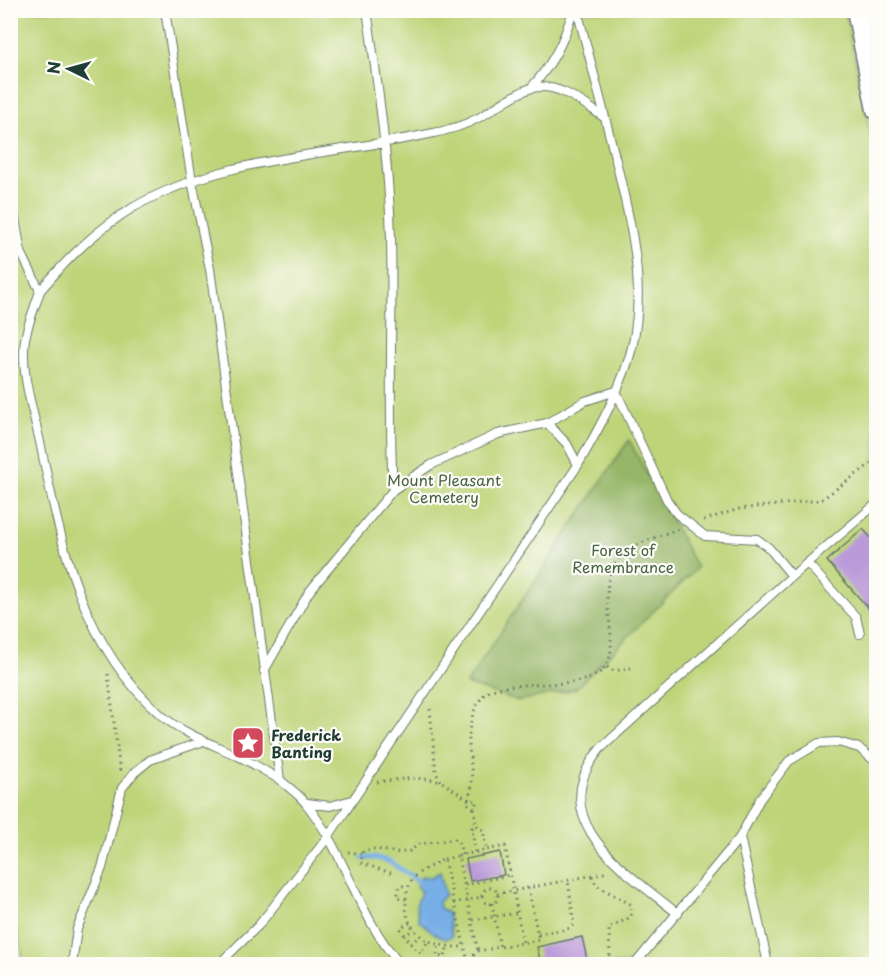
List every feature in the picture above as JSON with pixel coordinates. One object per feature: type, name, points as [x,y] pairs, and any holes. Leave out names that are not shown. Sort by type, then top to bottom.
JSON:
[{"type":"street","points":[[856,10],[876,110]]},
{"type":"street","points":[[868,10],[876,48]]},
{"type":"lane","points":[[165,10],[192,181],[210,269],[280,780]]},
{"type":"lane","points":[[367,10],[384,142],[391,236],[390,431],[393,490]]},
{"type":"lane","points":[[400,964],[369,923],[328,837],[307,803],[280,780],[241,758],[201,742],[161,715],[118,670],[94,630],[72,580],[59,533],[28,388],[25,340],[40,291],[91,237],[135,207],[192,181],[278,160],[430,134],[477,119],[531,88],[550,66],[564,42],[575,10]]},
{"type":"lane","points":[[219,964],[259,926],[328,837],[361,784],[578,465],[604,419],[616,391],[635,334],[638,270],[606,118],[575,10]]},
{"type":"lane","points":[[531,88],[567,93],[606,118]]},
{"type":"lane","points":[[10,190],[21,252],[40,291]]},
{"type":"lane","points":[[10,247],[21,252]]},
{"type":"lane","points":[[264,671],[309,592],[393,490],[431,465],[498,434],[547,423],[585,402],[616,391]]},
{"type":"lane","points":[[616,391],[667,500],[689,525],[705,536],[757,539],[769,548],[792,576]]},
{"type":"lane","points":[[547,423],[567,444],[578,465]]},
{"type":"lane","points":[[678,914],[622,869],[595,841],[584,822],[579,799],[582,775],[600,748],[876,504]]},
{"type":"lane","points":[[808,564],[856,617],[860,634]]},
{"type":"lane","points":[[72,964],[77,929],[102,868],[122,788],[134,773],[150,760],[201,742]]},
{"type":"lane","points":[[636,964],[740,837],[760,799],[789,761],[819,743],[838,742],[859,748],[876,762]]},
{"type":"lane","points":[[307,803],[330,806],[352,800]]},
{"type":"lane","points":[[740,837],[768,964]]},
{"type":"path","points":[[474,808],[468,805],[468,728],[484,695],[500,686],[572,683],[596,675],[606,666],[611,655],[606,585],[615,562],[628,550],[739,508],[821,500],[876,460]]},
{"type":"path","points":[[106,650],[122,788]]},
{"type":"path","points":[[606,666],[614,671],[631,668]]},
{"type":"path","points":[[424,693],[430,707],[436,773],[442,782],[469,800],[477,801],[474,808],[476,825],[471,834],[475,852]]},
{"type":"path","points":[[361,784],[412,778],[442,782]]},
{"type":"path","points":[[476,825],[483,830],[486,849]]},
{"type":"path","points":[[390,873],[361,863],[363,851],[375,849],[399,853],[410,851],[419,844],[456,840],[460,845],[460,856],[478,951]]},
{"type":"path","points":[[464,947],[438,947],[419,936],[406,914],[408,887],[416,875],[444,859],[505,846],[523,943]]},
{"type":"path","points":[[444,859],[466,963]]},
{"type":"path","points":[[487,880],[489,888],[497,894],[622,869]]},
{"type":"path","points":[[465,885],[511,875]]},
{"type":"path","points":[[592,876],[596,885],[632,905],[634,912],[632,917],[609,928],[610,960],[605,964]]},
{"type":"path","points":[[538,934],[571,928],[574,924],[568,880]]},
{"type":"path","points":[[406,899],[397,897],[400,885],[408,887]]},
{"type":"path","points":[[482,897],[483,892],[489,888]]},
{"type":"path","points":[[466,963],[478,951],[539,940],[528,888]]},
{"type":"path","points":[[482,897],[487,903],[492,903],[496,901],[497,894]]},
{"type":"path","points":[[454,903],[482,897]]},
{"type":"path","points":[[492,903],[500,948]]},
{"type":"path","points":[[473,920],[517,913]]},
{"type":"path","points":[[410,923],[400,928],[411,944],[421,953],[428,941]]},
{"type":"path","points":[[404,936],[414,929]]},
{"type":"path","points":[[411,944],[419,936]]},
{"type":"path","points":[[438,947],[437,956],[446,957],[447,948]]},
{"type":"green space","name":"Mount Pleasant Cemetery","points":[[10,11],[845,11],[876,160],[876,964],[24,964],[10,896]]},
{"type":"green space","name":"Forest of Remembrance","points":[[629,440],[697,568],[575,689],[519,701],[466,684]]},
{"type":"water","points":[[440,872],[445,895],[439,901],[440,908],[448,913],[452,936],[445,939],[434,934],[419,921],[416,905],[421,892],[416,886],[422,876],[431,877]]},
{"type":"building","points":[[863,529],[876,543],[876,617],[827,561]]},
{"type":"building","points":[[500,852],[504,875],[470,881],[466,859]]},
{"type":"building","points":[[582,937],[588,964],[541,964],[537,947]]},
{"type":"waterway","points":[[363,858],[377,858],[390,862],[419,882]]},
{"type":"place","name":"Frederick Banting","points":[[248,743]]}]
